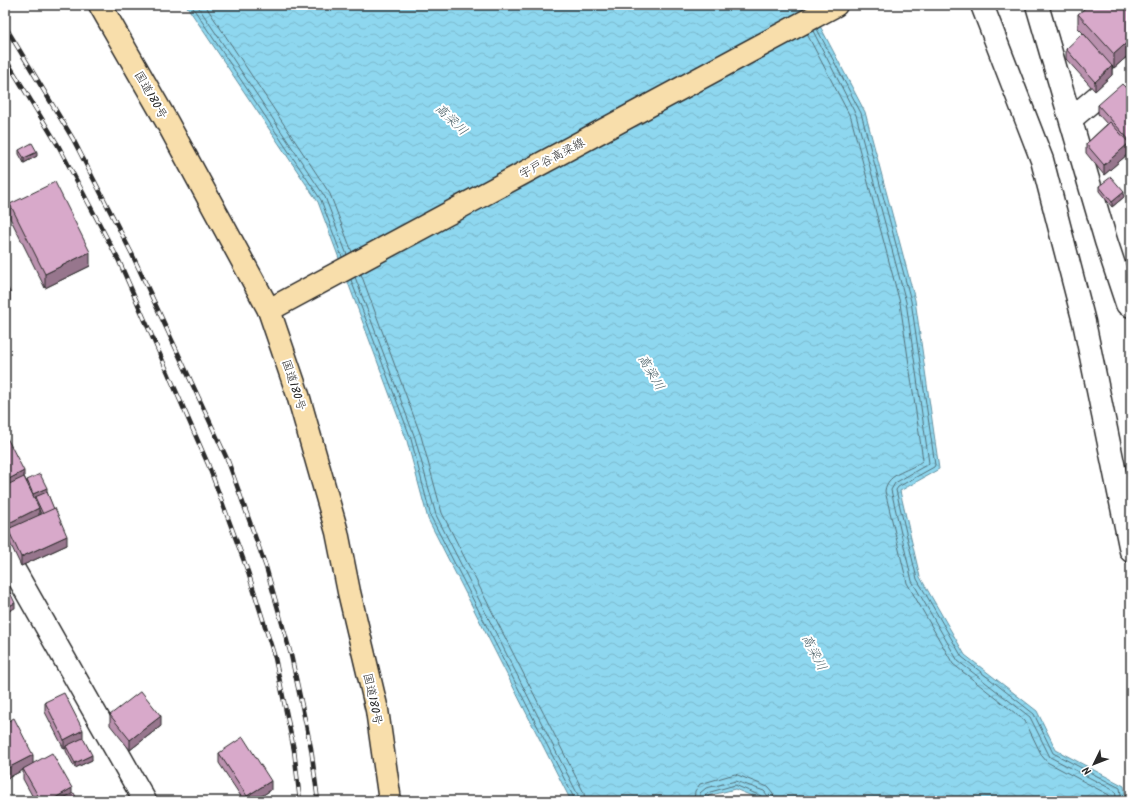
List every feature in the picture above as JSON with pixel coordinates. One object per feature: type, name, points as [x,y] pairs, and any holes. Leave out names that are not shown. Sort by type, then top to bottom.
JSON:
[{"type":"main road","name":"国道180号","points":[[100,5],[167,122],[268,310],[298,395],[337,532],[349,592],[377,710],[390,801]]},
{"type":"main road","name":"宇戸谷高梁線","points":[[268,310],[836,5]]},
{"type":"street","points":[[982,5],[1042,160],[1084,322],[1131,551]]},
{"type":"street","points":[[1037,5],[1106,241],[1127,304],[1131,306]]},
{"type":"street","points":[[1070,119],[1131,68]]},
{"type":"street","points":[[5,554],[145,801]]},
{"type":"water","name":"高梁川","points":[[186,5],[809,5],[865,112],[915,300],[939,469],[900,491],[920,577],[965,655],[1037,711],[1056,750],[1124,786],[1126,801],[764,801],[735,789],[708,796],[709,801],[571,801],[428,519],[407,441],[318,202]]},
{"type":"building","points":[[1089,5],[1131,5],[1131,39],[1114,54],[1078,14]]},
{"type":"building","points":[[1083,33],[1112,66],[1095,82],[1066,49]]},
{"type":"building","points":[[1122,84],[1131,93],[1131,142],[1098,105]]},
{"type":"building","points":[[1110,122],[1129,143],[1104,165],[1086,144]]},
{"type":"building","points":[[32,143],[37,152],[24,158],[19,150]]},
{"type":"building","points":[[1111,177],[1124,192],[1112,202],[1099,186]]},
{"type":"building","points":[[55,182],[90,252],[45,274],[10,204]]},
{"type":"building","points":[[5,283],[10,292],[5,295]]},
{"type":"building","points":[[5,434],[24,471],[5,481]]},
{"type":"building","points":[[40,474],[47,488],[33,494],[27,480]]},
{"type":"building","points":[[24,477],[39,508],[5,525],[5,486]]},
{"type":"building","points":[[47,492],[54,509],[43,514],[35,497]]},
{"type":"building","points":[[55,508],[67,536],[21,557],[8,529]]},
{"type":"building","points":[[5,584],[15,603],[5,608]]},
{"type":"building","points":[[141,691],[161,716],[130,740],[110,715]]},
{"type":"building","points":[[64,693],[83,730],[64,740],[45,702]]},
{"type":"building","points":[[14,718],[33,755],[6,769],[5,723]]},
{"type":"building","points":[[243,737],[271,781],[247,796],[219,753]]},
{"type":"building","points":[[83,738],[92,755],[75,763],[66,746]]},
{"type":"building","points":[[52,753],[72,788],[50,801],[41,801],[23,769]]},
{"type":"building","points":[[74,793],[78,801],[57,801]]},
{"type":"building","points":[[117,796],[119,801],[107,801]]},
{"type":"railway","points":[[5,26],[73,139],[132,254],[228,461],[266,567],[291,655],[311,748],[318,801]]},
{"type":"railway","points":[[5,58],[59,147],[119,261],[208,464],[248,572],[275,658],[294,750],[300,801]]}]
